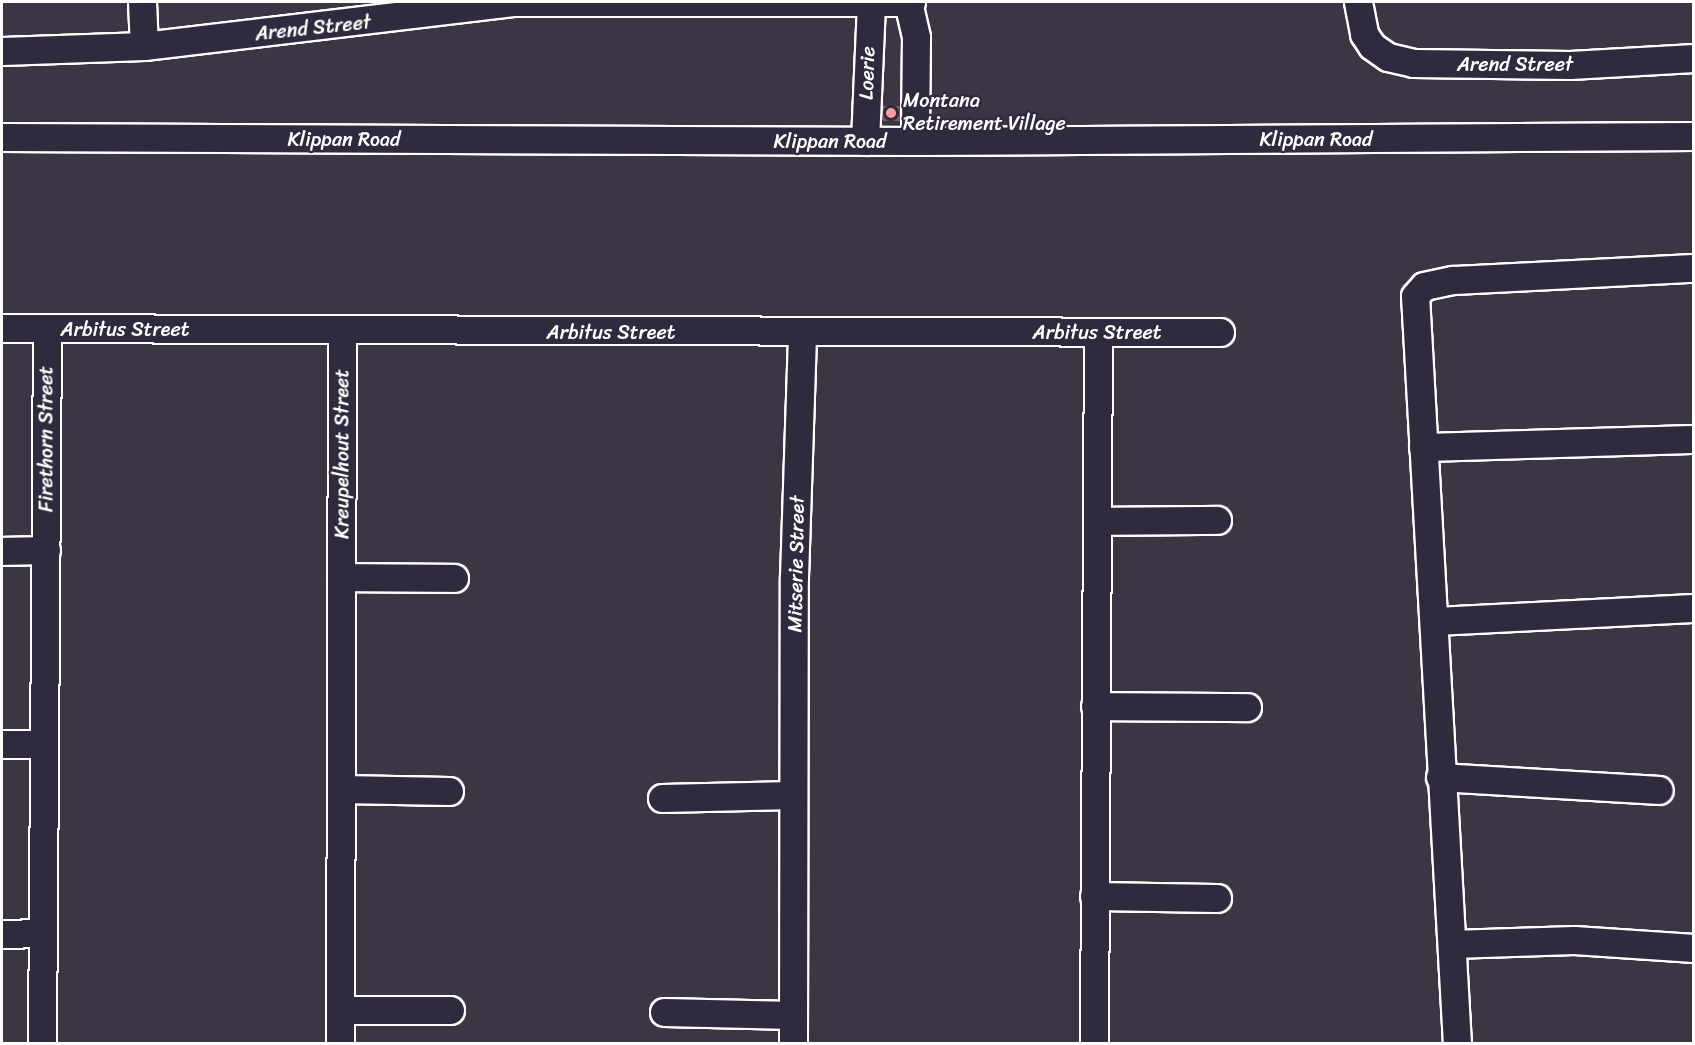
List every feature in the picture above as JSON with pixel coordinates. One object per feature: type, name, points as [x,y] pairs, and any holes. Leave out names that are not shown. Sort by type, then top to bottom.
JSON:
[{"type":"street","points":[[142,2],[144,46]]},
{"type":"street","name":"Arend Street","points":[[2,51],[144,46],[514,2],[871,6],[909,2]]},
{"type":"street","points":[[909,2],[916,37],[915,141]]},
{"type":"street","name":"Loerie","points":[[865,141],[871,6]]},
{"type":"street","name":"Arend Street","points":[[1359,10],[1372,46],[1388,57],[1413,63],[1570,65],[1694,58]]},
{"type":"street","name":"Klippan Road","points":[[2,137],[915,141],[1694,136]]},
{"type":"street","points":[[1457,1044],[1440,777],[1434,621],[1413,306],[1424,286],[1694,268]]},
{"type":"street","name":"Arbitus Street","points":[[2,328],[802,333],[1220,332]]},
{"type":"street","name":"Firethorn Street","points":[[42,1044],[47,328]]},
{"type":"street","name":"Kreupelhout Street","points":[[340,1044],[342,330]]},
{"type":"street","points":[[1094,1044],[1098,332]]},
{"type":"street","name":"Mitserie Street","points":[[793,1044],[794,795],[802,333]]},
{"type":"street","points":[[1423,447],[1694,439]]},
{"type":"street","points":[[1097,520],[1217,520]]},
{"type":"street","points":[[2,551],[46,550]]},
{"type":"street","points":[[341,577],[454,578]]},
{"type":"street","points":[[1434,621],[1694,608]]},
{"type":"street","points":[[1095,706],[1247,707]]},
{"type":"street","points":[[2,744],[44,744]]},
{"type":"street","points":[[1440,777],[1659,790]]},
{"type":"street","points":[[341,789],[449,791]]},
{"type":"street","points":[[662,798],[794,795]]},
{"type":"street","points":[[1094,896],[1216,898]]},
{"type":"street","points":[[2,934],[43,933]]},
{"type":"street","points":[[1452,944],[1574,940],[1694,948]]},
{"type":"street","points":[[340,1010],[450,1010]]},
{"type":"street","points":[[664,1012],[793,1015]]},
{"type":"building","name":"Montana Retirement Village","points":[[882,106],[900,106],[900,121],[882,121]]},
{"type":"place","name":"Montana Retirement Village","points":[[891,113]]}]
